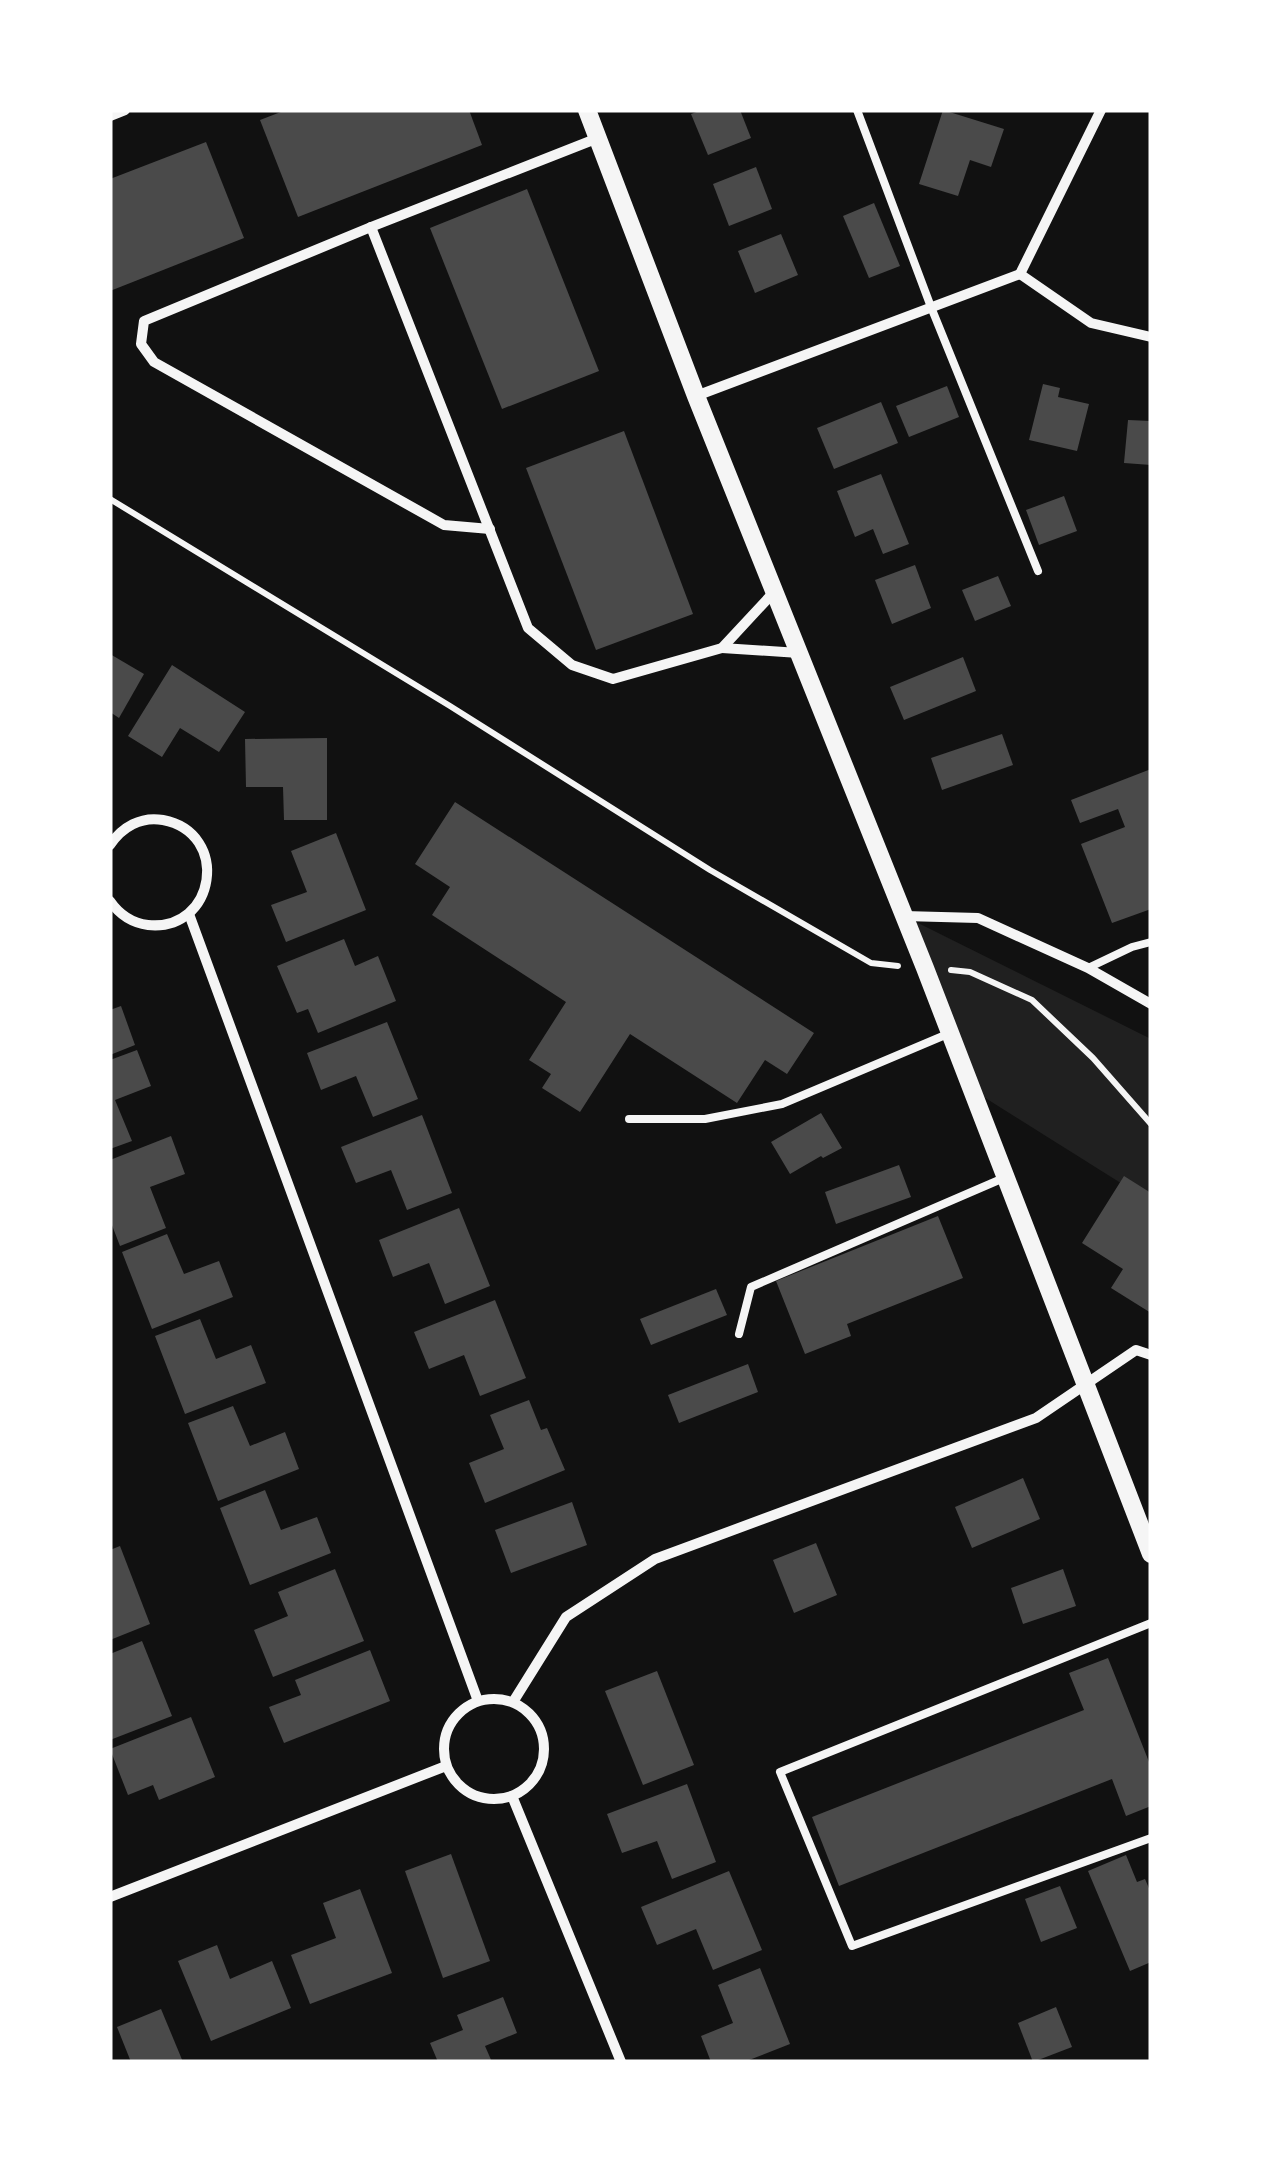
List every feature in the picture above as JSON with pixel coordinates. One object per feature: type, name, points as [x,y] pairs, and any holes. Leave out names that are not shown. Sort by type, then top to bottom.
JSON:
[{"type":"street","points":[[110,116],[125,110]]},
{"type":"street","points":[[587,110],[1151,1554]]},
{"type":"street","points":[[696,396],[1020,274],[1101,110]]},
{"type":"street","points":[[490,529],[444,525],[154,362],[141,344],[144,322],[598,138]]},
{"type":"street","points":[[371,227],[528,628],[572,665],[613,679],[722,648],[799,653]]},
{"type":"street","points":[[1020,274],[1090,323],[1151,337]]},
{"type":"street","points":[[722,648],[774,592]]},
{"type":"street","points":[[110,845],[124,828],[158,819],[191,833],[202,847],[208,865],[208,883],[201,900],[189,914],[174,922],[140,924],[125,917],[110,901]]},
{"type":"street","points":[[189,914],[478,1701]]},
{"type":"street","points":[[904,916],[978,918],[1088,968],[1151,1004]]},
{"type":"street","points":[[513,1702],[566,1617],[654,1559],[1036,1418],[1136,1350],[1151,1355]]},
{"type":"street","points":[[495,1698],[513,1702],[527,1710],[538,1724],[544,1758],[526,1788],[512,1796],[481,1798],[466,1791],[446,1766],[445,1735],[452,1720],[478,1701],[495,1698]]},
{"type":"street","points":[[110,1897],[446,1766]]},
{"type":"street","points":[[512,1796],[622,2062]]},
{"type":"lane","points":[[857,110],[1038,570]]},
{"type":"lane","points":[[1088,968],[1151,942]]},
{"type":"lane","points":[[630,1119],[705,1119],[782,1104],[950,1033]]},
{"type":"lane","points":[[739,1334],[751,1287],[1006,1178]]},
{"type":"lane","points":[[1151,1623],[780,1772],[852,1946],[1151,1838]]},
{"type":"path","points":[[110,500],[450,706],[710,870],[871,963]]},
{"type":"path","points":[[970,972],[1032,1000],[1093,1058],[1151,1124]]},
{"type":"shaded area","points":[[904,916],[1151,1039],[1151,1202],[971,1089]]},
{"type":"building","points":[[286,110],[469,110],[482,145],[298,217],[260,120]]},
{"type":"building","points":[[702,110],[740,110],[751,138],[708,155],[691,114]]},
{"type":"building","points":[[943,110],[1004,129],[991,167],[970,160],[958,196],[919,184]]},
{"type":"building","points":[[206,142],[244,238],[110,291],[110,179]]},
{"type":"building","points":[[756,167],[772,209],[729,226],[713,184]]},
{"type":"building","points":[[527,189],[599,371],[502,409],[430,228]]},
{"type":"building","points":[[874,203],[900,266],[869,278],[843,216]]},
{"type":"building","points":[[781,234],[798,275],[755,293],[738,251]]},
{"type":"building","points":[[1043,384],[1060,388],[1058,397],[1089,404],[1077,451],[1029,440]]},
{"type":"building","points":[[947,386],[959,417],[909,437],[896,406]]},
{"type":"building","points":[[881,402],[898,443],[834,469],[817,428]]},
{"type":"building","points":[[1128,420],[1151,421],[1151,465],[1124,463]]},
{"type":"building","points":[[624,431],[693,614],[596,650],[526,468]]},
{"type":"building","points":[[881,474],[909,544],[883,554],[873,529],[855,537],[837,491]]},
{"type":"building","points":[[1064,496],[1077,531],[1039,545],[1026,510]]},
{"type":"building","points":[[915,565],[931,608],[892,624],[875,580]]},
{"type":"building","points":[[998,576],[1011,606],[975,621],[962,590]]},
{"type":"building","points":[[110,654],[144,674],[119,718],[110,712]]},
{"type":"building","points":[[963,657],[976,691],[904,720],[890,687]]},
{"type":"building","points":[[172,665],[245,712],[219,752],[180,728],[162,757],[128,736]]},
{"type":"building","points":[[1002,734],[1013,765],[942,790],[931,758]]},
{"type":"building","points":[[327,738],[327,820],[284,820],[283,787],[246,787],[245,739]]},
{"type":"building","points":[[1151,769],[1151,909],[1112,923],[1081,844],[1125,827],[1118,809],[1080,823],[1071,800]]},
{"type":"building","points":[[455,802],[814,1033],[787,1074],[765,1060],[737,1103],[630,1034],[580,1112],[542,1088],[551,1074],[529,1060],[566,1002],[432,915],[450,887],[415,864]]},
{"type":"building","points":[[336,833],[366,910],[286,942],[271,905],[307,892],[291,851]]},
{"type":"building","points":[[344,939],[355,966],[378,956],[396,1001],[318,1033],[308,1009],[297,1013],[277,966]]},
{"type":"building","points":[[121,1006],[135,1045],[110,1055],[110,1010]]},
{"type":"building","points":[[387,1022],[418,1099],[373,1117],[356,1076],[321,1090],[307,1053]]},
{"type":"building","points":[[137,1050],[151,1086],[115,1100],[132,1141],[110,1149],[110,1060]]},
{"type":"building","points":[[821,1113],[842,1148],[790,1174],[771,1142]]},
{"type":"building","points":[[422,1115],[452,1193],[407,1210],[391,1170],[356,1183],[341,1147]]},
{"type":"building","points":[[171,1136],[185,1174],[150,1187],[166,1228],[120,1246],[110,1220],[110,1160]]},
{"type":"building","points":[[899,1165],[911,1197],[836,1224],[825,1192]]},
{"type":"building","points":[[1124,1176],[1151,1193],[1151,1313],[1111,1288],[1123,1269],[1082,1243]]},
{"type":"building","points":[[459,1208],[490,1286],[445,1304],[429,1263],[393,1277],[379,1240]]},
{"type":"building","points":[[938,1216],[963,1278],[847,1324],[851,1336],[805,1354],[776,1281]]},
{"type":"building","points":[[167,1234],[184,1274],[219,1261],[233,1297],[152,1329],[122,1252]]},
{"type":"building","points":[[716,1289],[727,1315],[651,1345],[640,1319]]},
{"type":"building","points":[[495,1300],[526,1378],[480,1396],[464,1355],[429,1369],[414,1332]]},
{"type":"building","points":[[200,1319],[216,1359],[251,1345],[266,1383],[185,1414],[155,1336]]},
{"type":"building","points":[[748,1364],[758,1392],[679,1423],[668,1395]]},
{"type":"building","points":[[529,1400],[541,1430],[547,1428],[565,1470],[485,1503],[469,1463],[504,1449],[490,1415]]},
{"type":"building","points":[[233,1406],[250,1446],[285,1432],[299,1469],[218,1501],[188,1423]]},
{"type":"building","points":[[1023,1478],[1040,1519],[972,1548],[955,1507]]},
{"type":"building","points":[[265,1490],[281,1530],[317,1517],[331,1553],[250,1585],[220,1508]]},
{"type":"building","points":[[572,1502],[587,1545],[511,1573],[495,1530]]},
{"type":"building","points":[[816,1543],[837,1595],[794,1613],[773,1560]]},
{"type":"building","points":[[120,1546],[150,1624],[110,1640],[110,1550]]},
{"type":"building","points":[[335,1569],[364,1641],[273,1677],[254,1630],[288,1616],[278,1592]]},
{"type":"building","points":[[1063,1569],[1076,1606],[1023,1624],[1011,1588]]},
{"type":"building","points":[[142,1641],[172,1716],[110,1740],[110,1654]]},
{"type":"building","points":[[370,1650],[390,1701],[284,1743],[269,1707],[301,1695],[295,1680]]},
{"type":"building","points":[[1108,1658],[1151,1767],[1151,1806],[1126,1816],[1112,1779],[839,1886],[812,1817],[1084,1710],[1069,1673]]},
{"type":"building","points":[[657,1671],[694,1765],[643,1785],[605,1691]]},
{"type":"building","points":[[191,1717],[215,1777],[159,1800],[153,1785],[128,1795],[110,1749]]},
{"type":"building","points":[[687,1784],[716,1862],[672,1879],[657,1841],[622,1853],[607,1814]]},
{"type":"building","points":[[451,1854],[490,1961],[443,1978],[405,1871]]},
{"type":"building","points":[[1126,1855],[1137,1882],[1145,1879],[1151,1893],[1151,1962],[1130,1971],[1088,1871]]},
{"type":"building","points":[[729,1871],[762,1950],[713,1970],[696,1929],[657,1945],[641,1907]]},
{"type":"building","points":[[1060,1886],[1077,1928],[1041,1942],[1025,1899]]},
{"type":"building","points":[[360,1889],[392,1973],[310,2004],[291,1955],[336,1938],[323,1903]]},
{"type":"building","points":[[217,1945],[230,1979],[272,1961],[291,2008],[211,2041],[178,1961]]},
{"type":"building","points":[[760,1968],[790,2044],[744,2062],[711,2062],[701,2036],[733,2023],[718,1985]]},
{"type":"building","points":[[503,1997],[517,2033],[485,2046],[492,2062],[438,2062],[430,2043],[463,2030],[457,2015]]},
{"type":"building","points":[[1056,2007],[1072,2047],[1033,2062],[1018,2023]]},
{"type":"building","points":[[161,2009],[183,2062],[131,2062],[117,2027]]}]
